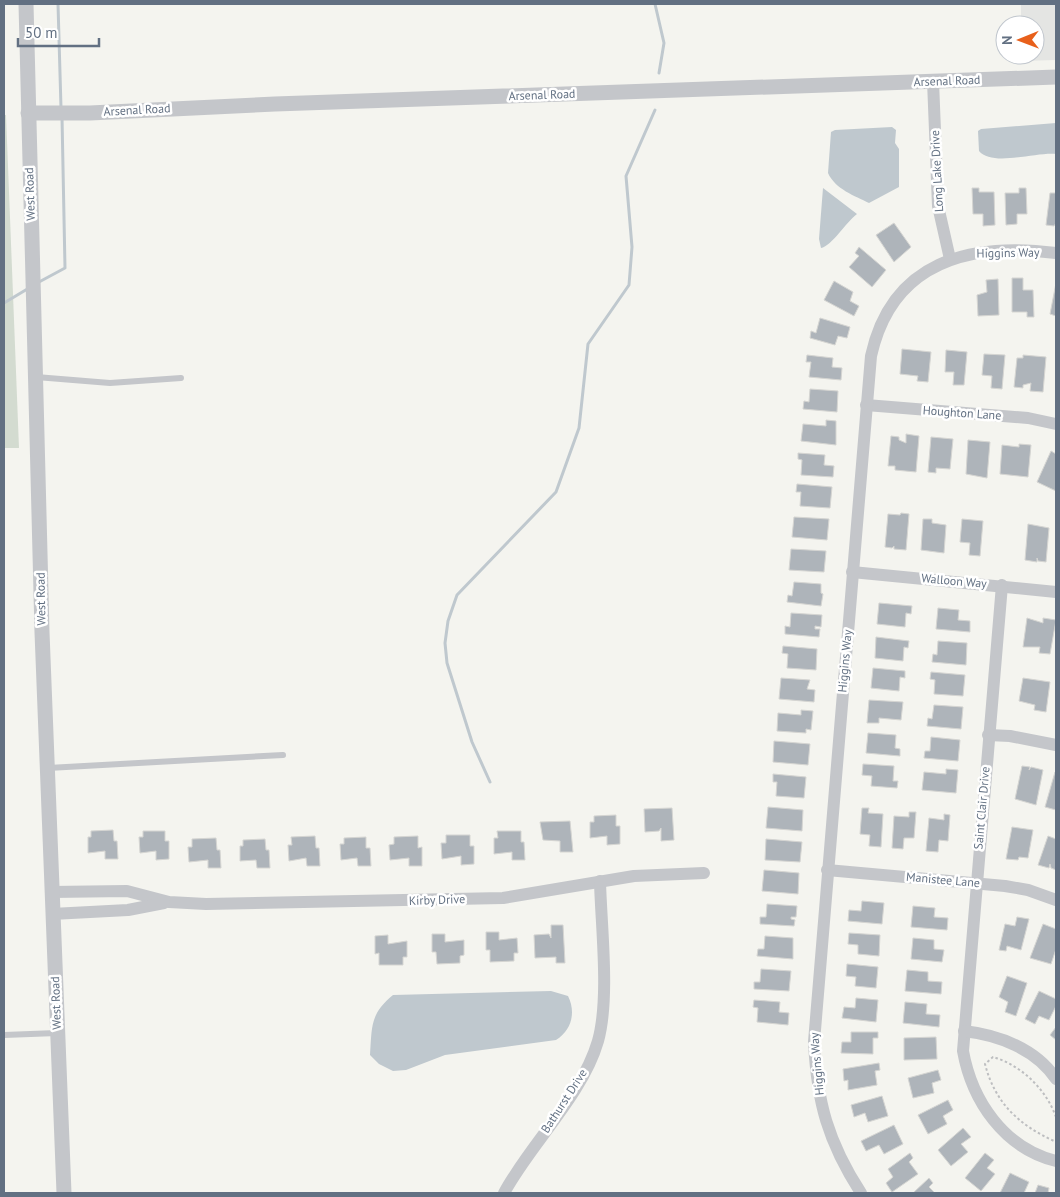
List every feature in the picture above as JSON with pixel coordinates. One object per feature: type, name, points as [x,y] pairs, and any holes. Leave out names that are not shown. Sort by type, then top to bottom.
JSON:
[{"type":"street","name":"West Road","points":[[26,4],[46,768],[64,1193]]},
{"type":"street","name":"Arsenal Road","points":[[28,113],[90,113],[275,104],[1056,77]]},
{"type":"street","name":"Long Lake Drive","points":[[933,81],[938,206],[950,259]]},
{"type":"street","name":"Higgins Way","points":[[861,1193],[843,1162],[827,1127],[817,1086],[814,1024],[871,356],[877,332],[885,317],[909,285],[931,269],[950,259],[963,255],[988,252],[1056,253]]},
{"type":"street","name":"Houghton Lane","points":[[866,406],[1028,418],[1056,424]]},
{"type":"street","name":"Walloon Way","points":[[852,572],[1002,585],[1056,592]]},
{"type":"street","name":"Saint Clair Drive","points":[[1002,585],[963,1051],[968,1075],[982,1105],[990,1117],[1006,1133],[1025,1147],[1056,1161]]},
{"type":"street","points":[[988,735],[1010,736],[1056,744]]},
{"type":"street","name":"Manistee Lane","points":[[827,870],[976,883],[1028,890],[1056,900]]},
{"type":"street","name":"Kirby Drive","points":[[52,892],[127,891],[169,902],[223,904],[503,898],[634,876],[704,873]]},
{"type":"street","name":"Bathurst Drive","points":[[504,1193],[576,1087],[598,1041],[604,1007],[600,881]]},
{"type":"street","name":"Kirby Drive","points":[[52,914],[128,910],[169,902]]},
{"type":"street","points":[[964,1031],[990,1036],[1019,1048],[1037,1059],[1056,1079]]},
{"type":"lane","points":[[35,377],[110,383],[181,378]]},
{"type":"lane","points":[[46,768],[283,755]]},
{"type":"lane","points":[[4,1035],[57,1033]]},
{"type":"path","points":[[1056,1117],[1037,1085],[1019,1069],[993,1057],[985,1064],[994,1089],[1009,1112],[1038,1134],[1054,1141],[1056,1140]]},
{"type":"shaded area","points":[[1021,4],[1056,4],[1056,60],[1045,60],[1045,15],[1021,15]]},
{"type":"shaded area","points":[[4,115],[6,115],[19,448],[4,448]]},
{"type":"shaded area","points":[[1056,123],[1056,154],[994,158],[985,156],[979,151],[978,131],[981,129]]},
{"type":"shaded area","points":[[892,127],[896,130],[895,143],[899,149],[899,187],[869,203],[840,188],[831,179],[828,173],[831,132],[835,130]]},
{"type":"shaded area","points":[[823,188],[857,214],[830,243],[821,248],[819,239]]},
{"type":"shaded area","points":[[551,991],[568,996],[572,1008],[569,1026],[556,1040],[445,1055],[406,1070],[393,1071],[379,1064],[370,1055],[372,1028],[376,1015],[385,1002],[393,995]]},
{"type":"building","points":[[972,188],[979,188],[979,192],[994,192],[995,225],[983,226],[983,214],[973,214]]},
{"type":"building","points":[[1019,188],[1026,188],[1027,214],[1017,214],[1017,224],[1006,225],[1005,193],[1019,193]]},
{"type":"building","points":[[1050,193],[1056,193],[1056,223],[1054,226],[1046,225]]},
{"type":"building","points":[[894,223],[911,247],[894,262],[876,235]]},
{"type":"building","points":[[859,247],[886,270],[872,287],[849,267],[859,256],[855,253]]},
{"type":"building","points":[[1012,278],[1023,278],[1023,290],[1033,290],[1034,317],[1027,317],[1027,312],[1012,312]]},
{"type":"building","points":[[998,279],[999,315],[978,316],[977,295],[987,292],[986,280]]},
{"type":"building","points":[[834,281],[853,292],[850,301],[859,306],[854,316],[824,300]]},
{"type":"building","points":[[1056,283],[1056,316],[1050,314]]},
{"type":"building","points":[[820,318],[850,327],[847,338],[838,336],[835,345],[810,338],[811,331],[816,333]]},
{"type":"building","points":[[902,349],[931,352],[928,382],[917,381],[918,376],[900,374]]},
{"type":"building","points":[[946,350],[967,352],[964,385],[953,385],[954,372],[945,372]]},
{"type":"building","points":[[984,354],[1005,355],[1002,389],[991,388],[992,376],[982,375]]},
{"type":"building","points":[[807,355],[833,358],[832,367],[842,368],[841,380],[809,377],[811,362],[806,362]]},
{"type":"building","points":[[1023,355],[1046,357],[1043,392],[1030,391],[1031,383],[1023,385],[1023,388],[1014,387],[1017,358],[1023,358]]},
{"type":"building","points":[[810,389],[838,391],[837,412],[803,409],[804,401],[809,402]]},
{"type":"building","points":[[826,420],[836,421],[836,445],[801,441],[803,424],[826,426]]},
{"type":"building","points":[[906,434],[919,436],[916,472],[895,470],[895,466],[888,466],[891,436],[899,437],[899,440],[906,443]]},
{"type":"building","points":[[931,437],[953,439],[950,469],[936,468],[936,473],[928,472]]},
{"type":"building","points":[[968,440],[990,442],[987,478],[966,474]]},
{"type":"building","points":[[1019,444],[1031,445],[1028,477],[1000,474],[1002,445],[1019,447]]},
{"type":"building","points":[[1051,451],[1056,454],[1056,491],[1037,482]]},
{"type":"building","points":[[798,453],[825,455],[824,465],[834,466],[833,477],[801,475],[802,460],[798,459]]},
{"type":"building","points":[[797,484],[832,487],[830,508],[800,506],[801,492],[796,492]]},
{"type":"building","points":[[901,513],[909,514],[906,550],[894,549],[894,546],[892,548],[885,547],[888,514],[900,515]]},
{"type":"building","points":[[794,517],[829,519],[827,540],[792,537]]},
{"type":"building","points":[[923,519],[932,519],[932,523],[946,525],[944,553],[921,550]]},
{"type":"building","points":[[962,519],[983,521],[980,556],[969,555],[970,543],[960,542]]},
{"type":"building","points":[[1028,524],[1049,528],[1046,562],[1038,561],[1037,558],[1037,562],[1025,560]]},
{"type":"building","points":[[791,549],[826,551],[824,572],[789,570]]},
{"type":"building","points":[[794,582],[821,584],[821,593],[823,594],[821,606],[787,602],[788,595],[792,596]]},
{"type":"building","points":[[879,603],[912,606],[911,614],[906,613],[905,627],[877,624]]},
{"type":"building","points":[[938,608],[959,610],[958,620],[970,621],[970,632],[936,629]]},
{"type":"building","points":[[791,613],[822,615],[821,627],[815,626],[815,629],[820,629],[819,637],[785,634],[785,626],[790,627]]},
{"type":"building","points":[[1027,618],[1043,623],[1043,618],[1056,620],[1050,654],[1039,653],[1040,647],[1023,647]]},
{"type":"building","points":[[876,637],[909,641],[908,648],[904,647],[903,661],[875,658]]},
{"type":"building","points":[[938,641],[967,643],[966,665],[932,662],[933,654],[937,655]]},
{"type":"building","points":[[783,646],[817,649],[816,670],[787,668],[788,654],[782,653]]},
{"type":"building","points":[[873,668],[905,671],[905,678],[900,677],[899,691],[871,688]]},
{"type":"building","points":[[931,672],[965,675],[963,696],[934,694],[935,680],[930,679]]},
{"type":"building","points":[[781,678],[810,680],[807,689],[815,690],[814,702],[779,699]]},
{"type":"building","points":[[1023,678],[1050,682],[1046,712],[1034,710],[1035,705],[1019,701]]},
{"type":"building","points":[[869,700],[903,702],[901,720],[879,718],[879,723],[867,723]]},
{"type":"building","points":[[934,705],[963,707],[961,729],[927,726],[928,718],[932,719]]},
{"type":"building","points":[[801,710],[813,711],[811,730],[806,729],[806,733],[777,731],[778,713],[801,715]]},
{"type":"building","points":[[868,733],[896,735],[895,748],[900,749],[900,756],[866,753]]},
{"type":"building","points":[[931,737],[960,740],[958,761],[924,758],[925,751],[930,751]]},
{"type":"building","points":[[774,741],[810,744],[808,765],[773,762]]},
{"type":"building","points":[[863,764],[894,766],[893,781],[898,781],[897,788],[871,786],[872,776],[862,775]]},
{"type":"building","points":[[1022,766],[1030,767],[1029,770],[1031,767],[1043,770],[1036,805],[1015,799]]},
{"type":"building","points":[[946,769],[958,770],[956,793],[922,790],[924,772],[946,774]]},
{"type":"building","points":[[1056,772],[1056,810],[1045,807]]},
{"type":"building","points":[[773,774],[806,777],[804,798],[776,796],[777,782],[773,782]]},
{"type":"building","points":[[768,807],[803,810],[802,831],[766,828]]},
{"type":"building","points":[[672,808],[674,840],[661,841],[661,828],[659,831],[645,832],[644,809]]},
{"type":"building","points":[[862,808],[869,808],[868,813],[883,814],[881,847],[869,846],[870,835],[860,834]]},
{"type":"building","points":[[909,812],[916,812],[914,838],[904,838],[903,849],[892,848],[894,816],[909,817]]},
{"type":"building","points":[[944,814],[950,815],[948,841],[939,840],[938,852],[926,851],[929,818],[944,820]]},
{"type":"building","points":[[616,815],[616,826],[620,826],[620,844],[607,845],[607,836],[590,838],[590,822],[594,822],[594,816]]},
{"type":"building","points":[[570,821],[573,852],[560,852],[560,841],[543,840],[540,822]]},
{"type":"building","points":[[1012,827],[1033,830],[1028,858],[1019,857],[1018,860],[1006,859]]},
{"type":"building","points":[[113,830],[114,841],[117,841],[118,859],[105,859],[105,851],[88,853],[88,837],[91,837],[91,831]]},
{"type":"building","points":[[143,831],[165,831],[165,841],[169,841],[169,859],[156,860],[156,851],[140,853],[139,837],[143,837]]},
{"type":"building","points":[[497,831],[521,831],[521,842],[524,842],[525,860],[512,860],[512,852],[494,854],[494,838],[498,838]]},
{"type":"building","points":[[446,835],[470,835],[470,846],[474,846],[474,864],[461,865],[461,856],[442,859],[441,843],[446,843]]},
{"type":"building","points":[[315,836],[316,848],[319,848],[320,866],[307,866],[306,858],[289,861],[288,845],[292,845],[291,837]]},
{"type":"building","points":[[418,836],[418,848],[422,847],[422,866],[409,866],[409,858],[390,860],[389,845],[394,844],[394,837]]},
{"type":"building","points":[[1048,836],[1056,839],[1056,870],[1051,868],[1050,864],[1049,868],[1038,865]]},
{"type":"building","points":[[366,837],[366,848],[370,848],[371,866],[358,866],[357,858],[341,860],[340,844],[344,844],[344,838]]},
{"type":"building","points":[[216,838],[217,850],[220,850],[221,868],[208,868],[208,860],[189,862],[188,847],[192,847],[192,839]]},
{"type":"building","points":[[265,839],[266,850],[269,850],[270,868],[257,868],[256,860],[240,861],[240,846],[243,846],[243,840]]},
{"type":"building","points":[[766,839],[802,842],[800,862],[765,860]]},
{"type":"building","points":[[764,870],[799,873],[798,894],[762,891]]},
{"type":"building","points":[[862,901],[884,903],[882,924],[848,921],[849,910],[861,911]]},
{"type":"building","points":[[767,904],[797,906],[796,917],[791,917],[791,919],[795,920],[794,926],[760,924],[760,917],[766,917]]},
{"type":"building","points":[[913,906],[935,908],[934,917],[948,918],[947,930],[911,927]]},
{"type":"building","points":[[1017,917],[1029,919],[1021,950],[1007,946],[1006,951],[999,950],[1005,924],[1015,926]]},
{"type":"building","points":[[1043,924],[1056,929],[1056,949],[1051,964],[1030,958]]},
{"type":"building","points":[[551,925],[563,925],[565,963],[556,963],[556,957],[535,958],[534,935],[549,934],[551,938]]},
{"type":"building","points":[[486,932],[499,932],[499,940],[517,938],[518,953],[514,953],[514,961],[490,962],[490,950],[486,950]]},
{"type":"building","points":[[849,933],[880,935],[879,956],[858,954],[858,945],[848,944]]},
{"type":"building","points":[[432,934],[445,934],[445,942],[464,940],[464,955],[460,956],[460,963],[437,964],[436,952],[432,952]]},
{"type":"building","points":[[388,935],[388,944],[407,941],[407,957],[403,957],[403,965],[379,965],[379,953],[375,954],[375,936]]},
{"type":"building","points":[[765,936],[793,938],[793,959],[757,956],[758,949],[764,949]]},
{"type":"building","points":[[913,938],[934,940],[934,949],[944,950],[942,962],[911,959]]},
{"type":"building","points":[[847,964],[878,967],[876,988],[855,986],[856,977],[846,976]]},
{"type":"building","points":[[761,969],[791,971],[789,991],[754,989],[754,982],[760,982]]},
{"type":"building","points":[[907,970],[928,972],[928,981],[942,982],[941,994],[905,991]]},
{"type":"building","points":[[1007,976],[1027,983],[1016,1016],[1005,1012],[1008,1002],[999,997]]},
{"type":"building","points":[[1039,991],[1056,999],[1056,1006],[1049,1020],[1039,1016],[1035,1024],[1025,1019]]},
{"type":"building","points":[[856,998],[878,1000],[876,1022],[842,1018],[844,1007],[855,1008]]},
{"type":"building","points":[[754,1000],[780,1002],[779,1012],[789,1013],[788,1025],[757,1022],[758,1008],[753,1007]]},
{"type":"building","points":[[905,1002],[927,1004],[926,1014],[940,1015],[939,1027],[903,1023]]},
{"type":"building","points":[[1056,1027],[1056,1040],[1050,1035]]},
{"type":"building","points":[[851,1032],[878,1032],[878,1038],[873,1038],[873,1054],[841,1053],[842,1042],[851,1042]]},
{"type":"building","points":[[936,1037],[937,1059],[904,1060],[904,1038]]},
{"type":"building","points":[[879,1063],[880,1070],[875,1071],[877,1085],[848,1090],[848,1080],[844,1081],[843,1069]]},
{"type":"building","points":[[938,1070],[941,1080],[932,1083],[934,1093],[913,1098],[908,1078]]},
{"type":"building","points":[[882,1096],[888,1116],[868,1122],[865,1113],[854,1117],[851,1105]]},
{"type":"building","points":[[948,1100],[953,1110],[943,1116],[947,1124],[928,1134],[918,1115]]},
{"type":"building","points":[[894,1125],[903,1144],[884,1154],[879,1145],[866,1151],[861,1141]]},
{"type":"building","points":[[963,1128],[971,1137],[961,1144],[968,1152],[951,1166],[938,1150]]},
{"type":"building","points":[[910,1153],[913,1158],[909,1162],[918,1174],[892,1192],[886,1183],[893,1177],[888,1169]]},
{"type":"building","points":[[985,1153],[994,1160],[987,1168],[995,1174],[981,1191],[965,1178]]},
{"type":"building","points":[[1010,1173],[1029,1182],[1024,1193],[1000,1193]]},
{"type":"building","points":[[929,1178],[933,1183],[929,1187],[935,1193],[913,1193]]},
{"type":"building","points":[[1038,1185],[1049,1188],[1048,1193],[1035,1193]]},
{"type":"waterway","points":[[58,4],[61,108]]},
{"type":"waterway","points":[[655,4],[664,43],[659,73]]},
{"type":"waterway","points":[[490,782],[472,742],[447,663],[445,643],[448,621],[457,595],[556,492],[579,428],[588,344],[629,285],[632,247],[626,176],[655,110]]},
{"type":"waterway","points":[[39,282],[65,268],[62,117]]},
{"type":"waterway","points":[[4,303],[29,288]]}]
